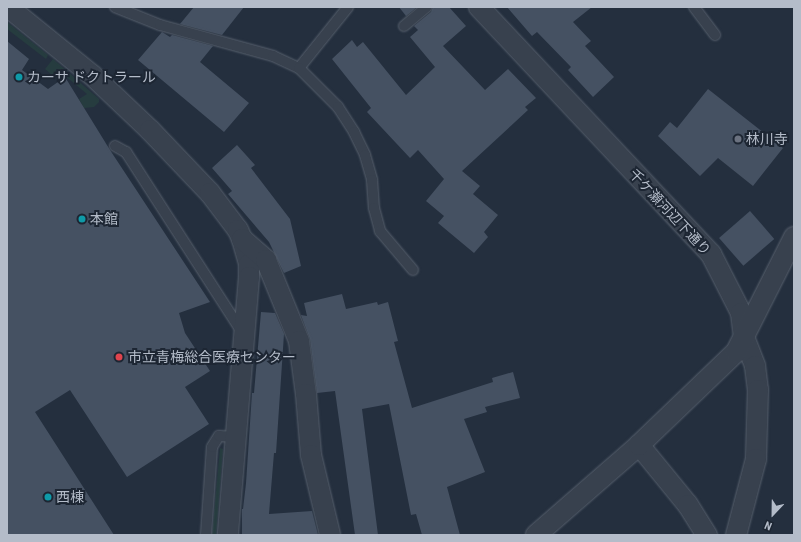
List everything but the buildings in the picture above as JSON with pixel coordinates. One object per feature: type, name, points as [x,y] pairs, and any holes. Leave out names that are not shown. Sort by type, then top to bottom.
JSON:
[{"type":"street","points":[[8,7],[92,75],[150,130],[210,193],[238,230],[242,239],[249,264],[228,535]]},
{"type":"street","name":"千ケ瀬河辺下通り","points":[[484,9],[711,254],[741,313],[744,337],[755,366],[758,390],[756,459],[736,535]]},
{"type":"street","points":[[536,535],[640,445],[736,352],[794,237]]},
{"type":"street","points":[[242,239],[266,260],[299,341],[306,394],[311,455],[330,535]]},
{"type":"street","points":[[640,445],[688,504],[707,535]]},
{"type":"lane","points":[[115,7],[160,25],[273,56],[299,68],[338,108],[354,132],[365,155],[372,180],[374,208],[380,231],[412,270]]},
{"type":"lane","points":[[299,68],[348,7]]},
{"type":"lane","points":[[404,26],[427,7]]},
{"type":"lane","points":[[694,7],[715,35]]},
{"type":"lane","points":[[115,146],[126,152],[244,335]]},
{"type":"lane","points":[[206,535],[212,447],[219,436],[236,437]]},
{"type":"green space","points":[[7,22],[48,55],[46,59],[7,29]]},
{"type":"green space","points":[[53,59],[99,99],[99,102],[94,107],[84,108],[79,99],[87,94],[57,69],[52,75],[45,69]]},
{"type":"green space","points":[[220,448],[223,449],[216,535],[212,535]]},
{"type":"place","name":"カーサ ドクトラール","points":[[19,77]]},
{"type":"place","name":"林川寺","points":[[738,139]]},
{"type":"place","name":"本館","points":[[82,219]]},
{"type":"place","name":"市立青梅総合医療センター","points":[[119,357]]},
{"type":"place","name":"西棟","points":[[48,497]]}]
